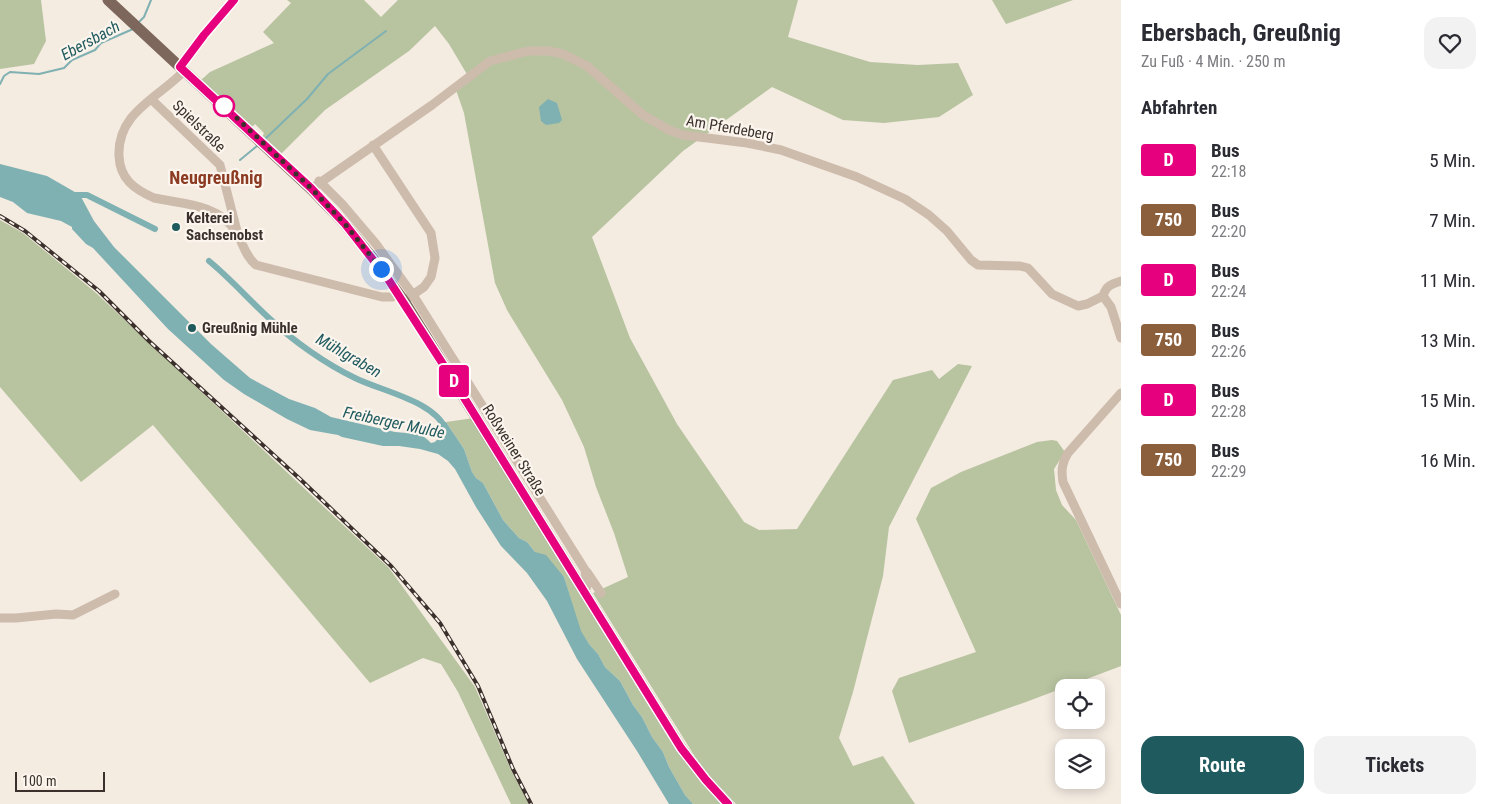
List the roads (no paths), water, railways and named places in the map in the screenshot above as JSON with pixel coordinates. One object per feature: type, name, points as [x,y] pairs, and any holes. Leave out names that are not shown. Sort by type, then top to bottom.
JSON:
[{"type":"main road","name":"Roßweiner Straße","points":[[108,0],[315,185],[405,297],[469,394],[585,591],[681,748],[728,804]]},
{"type":"street","points":[[234,0],[204,35],[183,68],[138,110],[122,132],[119,146],[119,166],[126,181],[154,198],[215,212],[232,226],[251,261],[263,267],[382,297],[405,297],[424,286],[434,270],[432,233],[373,144]]},
{"type":"street","name":"Am Pferdeberg","points":[[315,185],[490,62],[528,51],[549,51],[563,54],[587,66],[643,116],[669,130],[683,135],[747,143],[781,150],[857,177],[905,200],[929,215],[947,231],[971,260],[978,265],[1020,266],[1028,268],[1052,294],[1078,306],[1103,296],[1105,289],[1110,284],[1121,281]]},
{"type":"street","name":"Spielstraße","points":[[151,98],[220,165],[238,235]]},
{"type":"street","points":[[1103,296],[1111,307],[1121,338]]},
{"type":"street","points":[[469,394],[601,593]]},
{"type":"street","points":[[1121,394],[1064,458],[1061,471],[1063,482],[1121,604]]},
{"type":"street","points":[[585,591],[587,586],[586,570]]},
{"type":"street","points":[[0,618],[56,614],[73,615],[115,594]]},
{"type":"water","points":[[548,99],[557,103],[562,120],[559,123],[546,125],[541,121],[539,107]]},
{"type":"water","points":[[0,164],[47,176],[80,195],[94,221],[114,247],[211,344],[250,378],[289,399],[315,408],[331,417],[395,432],[418,433],[431,443],[435,442],[441,435],[437,426],[446,422],[464,449],[472,472],[483,483],[503,520],[535,552],[546,555],[564,577],[581,631],[605,667],[620,681],[652,737],[663,752],[685,795],[693,804],[669,804],[577,659],[547,601],[527,573],[501,546],[455,469],[448,461],[438,454],[420,449],[383,446],[310,430],[244,394],[224,380],[168,329],[72,227],[61,221],[27,213],[13,202],[0,197]]},
{"type":"waterway","name":"Ebersbach","points":[[139,22],[144,17],[151,0]]},
{"type":"waterway","name":"Ebersbach","points":[[0,84],[4,76],[10,72],[39,74],[64,68],[72,60],[95,50],[101,43],[133,29]]},
{"type":"waterway","points":[[264,140],[307,99],[328,74],[386,31]]},
{"type":"waterway","points":[[240,160],[257,146]]},
{"type":"waterway","name":"Mühlgraben","points":[[73,195],[87,195],[155,229]]},
{"type":"waterway","name":"Mühlgraben","points":[[209,261],[262,312],[310,352],[355,378],[419,404],[431,411],[446,430]]},
{"type":"railway","points":[[0,216],[25,231],[99,291],[149,341],[300,479],[391,566],[440,623],[478,686],[513,769],[531,804]]},
{"type":"place","name":"Kelterei Sachsenobst","points":[[176,227]]},
{"type":"place","name":"Greußnig Mühle","points":[[192,328]]},
{"type":"district","name":"Neugreußnig","points":[[216,178]]},
{"type":"water label","name":"Freiberger Mulde","points":[[394,422]]}]
